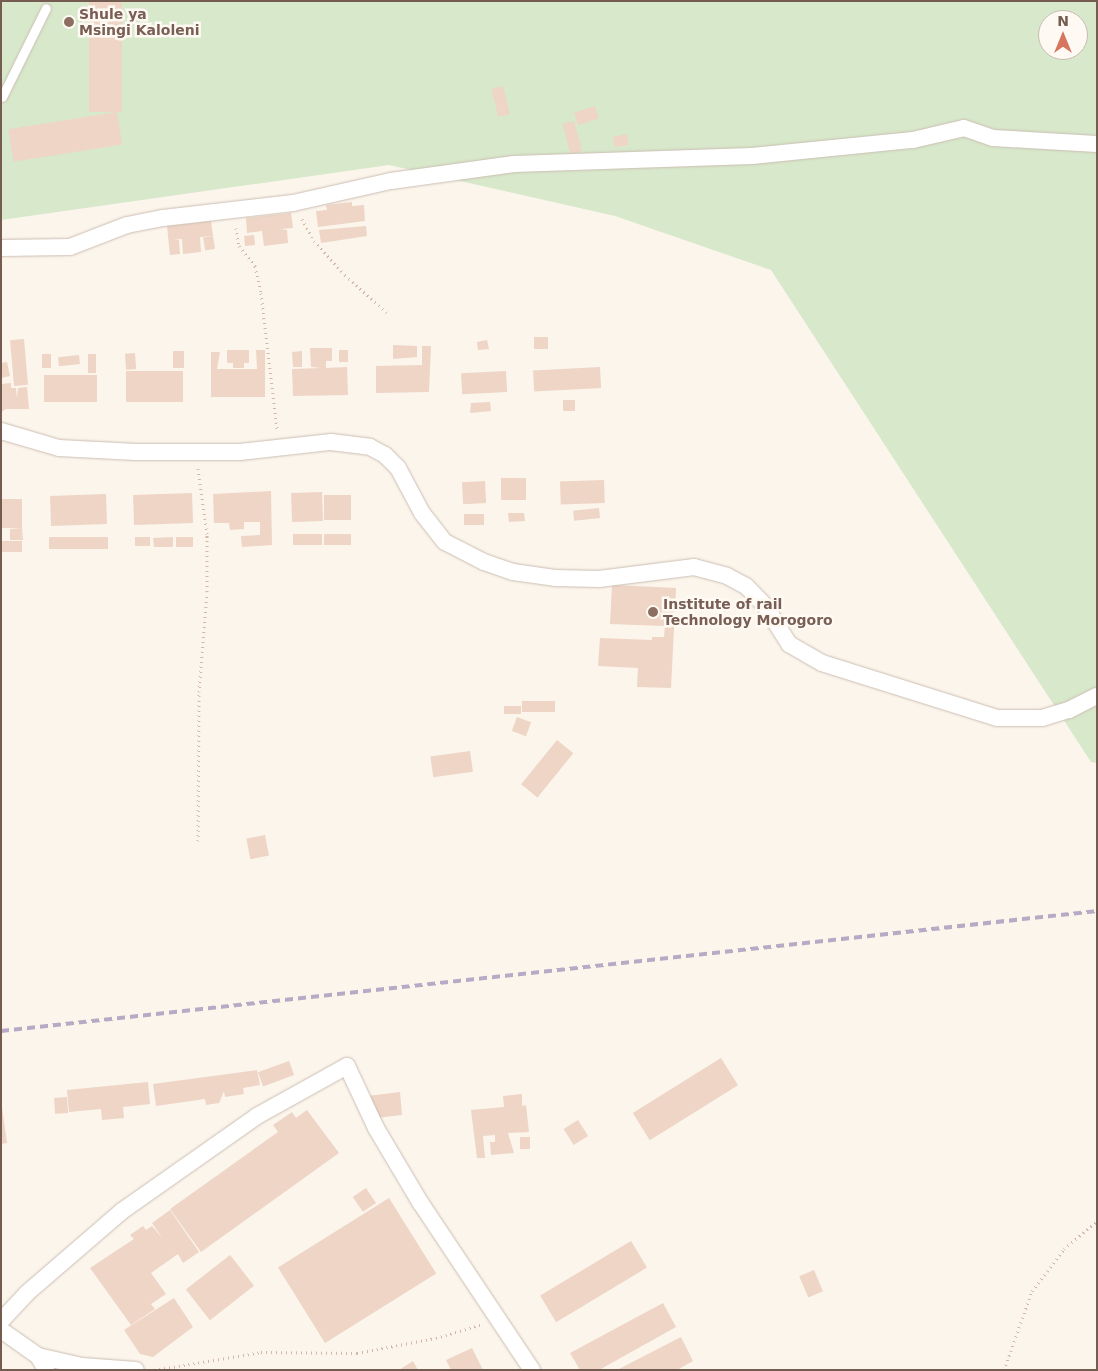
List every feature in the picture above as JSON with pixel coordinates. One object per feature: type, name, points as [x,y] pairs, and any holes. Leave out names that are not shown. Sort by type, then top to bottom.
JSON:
[{"type":"street","points":[[1,248],[70,246],[127,225],[236,209],[293,203],[391,181],[514,164],[752,156],[913,140],[964,128],[1011,140],[1097,144]]},
{"type":"street","points":[[1,431],[59,448],[194,452],[348,443],[378,451],[398,468],[422,513],[445,542],[465,555],[513,572],[599,579],[694,567],[727,576],[746,586],[766,607],[790,644],[849,673],[998,718],[1042,718],[1070,710],[1097,696]]},
{"type":"street","points":[[1,1321],[27,1293],[145,1195],[257,1116],[347,1066],[376,1128],[497,1320],[532,1370]]},
{"type":"street","points":[[1,1330],[42,1363],[136,1370]]},
{"type":"lane","points":[[2,97],[46,8]]},
{"type":"path","points":[[293,203],[314,242],[345,275],[387,312]]},
{"type":"path","points":[[236,209],[239,246],[255,266],[261,293],[279,447]]},
{"type":"path","points":[[194,452],[203,488],[207,544],[206,633],[199,692],[198,841]]},
{"type":"path","points":[[1004,1370],[1032,1291],[1064,1249],[1097,1221]]},
{"type":"path","points":[[153,1370],[261,1352],[336,1354],[372,1351],[436,1338],[497,1320]]},
{"type":"green space","points":[[1,1],[1097,1],[1097,763],[1091,762],[771,270],[615,216],[389,165],[1,220]]},
{"type":"building","points":[[89,1],[122,1],[122,112],[89,112]]},
{"type":"building","points":[[503,86],[510,114],[498,117],[491,89]]},
{"type":"building","points":[[595,106],[599,118],[578,125],[574,113]]},
{"type":"building","points":[[117,112],[122,145],[14,162],[8,129]]},
{"type":"building","points":[[574,121],[582,151],[570,154],[562,124]]},
{"type":"building","points":[[627,134],[629,145],[615,147],[613,136]]},
{"type":"building","points":[[352,202],[352,206],[364,205],[365,221],[318,227],[316,211],[327,210],[326,205]]},
{"type":"building","points":[[291,213],[293,228],[280,229],[287,230],[288,243],[264,246],[262,231],[247,233],[246,218]]},
{"type":"building","points":[[211,221],[213,236],[200,237],[201,252],[183,254],[182,239],[173,240],[179,240],[180,254],[170,255],[167,226]]},
{"type":"building","points":[[366,226],[367,236],[321,243],[319,230]]},
{"type":"building","points":[[254,235],[255,245],[245,246],[244,236]]},
{"type":"building","points":[[213,236],[215,249],[205,250],[203,238]]},
{"type":"building","points":[[534,337],[548,337],[548,349],[534,349]]},
{"type":"building","points":[[24,339],[28,385],[14,386],[10,340]]},
{"type":"building","points":[[487,340],[489,349],[478,350],[477,342]]},
{"type":"building","points":[[393,345],[417,346],[417,357],[393,359]]},
{"type":"building","points":[[422,346],[431,346],[429,392],[376,393],[376,366],[422,365]]},
{"type":"building","points":[[310,348],[332,348],[332,361],[326,361],[326,368],[347,367],[348,395],[293,396],[292,369],[321,368],[311,367]]},
{"type":"building","points":[[227,350],[249,350],[249,363],[244,363],[244,368],[233,368],[233,363],[227,363]]},
{"type":"building","points":[[256,350],[265,350],[265,397],[211,397],[211,352],[220,352],[217,369],[257,369]]},
{"type":"building","points":[[339,350],[348,350],[348,362],[339,362]]},
{"type":"building","points":[[173,351],[184,351],[184,368],[173,368]]},
{"type":"building","points":[[302,351],[302,367],[293,367],[292,352]]},
{"type":"building","points":[[135,353],[136,369],[126,370],[125,354]]},
{"type":"building","points":[[42,354],[51,354],[51,368],[42,368]]},
{"type":"building","points":[[88,354],[96,354],[96,373],[88,373]]},
{"type":"building","points":[[79,355],[80,364],[59,366],[58,357]]},
{"type":"building","points":[[7,362],[10,376],[1,378],[1,363]]},
{"type":"building","points":[[600,367],[601,388],[534,391],[533,371]]},
{"type":"building","points":[[126,371],[183,371],[183,402],[126,402]]},
{"type":"building","points":[[506,371],[507,392],[462,394],[461,373]]},
{"type":"building","points":[[44,375],[97,375],[97,402],[44,402]]},
{"type":"building","points":[[11,383],[11,388],[16,388],[17,398],[18,388],[27,387],[29,409],[6,409],[1,412],[1,384]]},
{"type":"building","points":[[563,400],[575,400],[575,411],[563,411]]},
{"type":"building","points":[[490,402],[491,411],[470,413],[471,403]]},
{"type":"building","points":[[501,478],[526,478],[526,500],[501,500]]},
{"type":"building","points":[[604,480],[605,503],[561,505],[560,482]]},
{"type":"building","points":[[485,481],[486,503],[463,504],[462,482]]},
{"type":"building","points":[[271,491],[272,545],[242,547],[241,536],[260,535],[260,522],[244,522],[244,529],[230,530],[229,523],[214,523],[213,494]]},
{"type":"building","points":[[322,492],[323,521],[292,522],[291,493]]},
{"type":"building","points":[[192,493],[193,523],[134,525],[133,495]]},
{"type":"building","points":[[106,494],[107,524],[51,526],[50,496]]},
{"type":"building","points":[[324,495],[351,495],[351,520],[324,520]]},
{"type":"building","points":[[1,499],[22,499],[22,528],[1,528]]},
{"type":"building","points":[[599,508],[600,518],[574,521],[573,511]]},
{"type":"building","points":[[508,513],[524,513],[525,521],[509,522]]},
{"type":"building","points":[[464,514],[484,514],[484,525],[464,525]]},
{"type":"building","points":[[22,528],[23,540],[10,540],[10,529]]},
{"type":"building","points":[[293,534],[322,534],[322,545],[293,545]]},
{"type":"building","points":[[324,534],[351,534],[351,545],[324,545]]},
{"type":"building","points":[[49,537],[108,537],[108,549],[49,549]]},
{"type":"building","points":[[135,537],[150,537],[150,546],[135,546]]},
{"type":"building","points":[[173,537],[173,547],[154,547],[153,538]]},
{"type":"building","points":[[176,537],[193,537],[193,547],[176,547]]},
{"type":"building","points":[[1,541],[22,541],[22,552],[1,552]]},
{"type":"building","points":[[612,585],[676,588],[671,688],[637,687],[638,668],[598,666],[600,638],[652,640],[652,637],[664,637],[665,626],[610,624]]},
{"type":"building","points":[[522,701],[555,701],[555,712],[522,712]]},
{"type":"building","points":[[504,706],[521,706],[521,714],[504,714]]},
{"type":"building","points":[[517,717],[531,722],[526,736],[512,731]]},
{"type":"building","points":[[557,740],[573,753],[537,798],[521,784]]},
{"type":"building","points":[[470,751],[473,772],[433,777],[430,757]]},
{"type":"building","points":[[265,835],[269,856],[250,859],[246,839]]},
{"type":"building","points":[[721,1058],[738,1085],[650,1140],[633,1113]]},
{"type":"building","points":[[289,1061],[294,1075],[263,1086],[258,1072]]},
{"type":"building","points":[[257,1070],[260,1085],[243,1088],[244,1094],[225,1097],[224,1091],[219,1103],[206,1105],[205,1099],[156,1106],[153,1084]]},
{"type":"building","points":[[148,1082],[150,1104],[123,1107],[124,1118],[102,1120],[101,1109],[69,1112],[67,1090]]},
{"type":"building","points":[[400,1092],[402,1115],[376,1118],[375,1105],[369,1106],[367,1096]]},
{"type":"building","points":[[522,1094],[522,1106],[526,1105],[529,1132],[508,1133],[514,1153],[491,1155],[490,1142],[495,1142],[495,1135],[483,1136],[485,1158],[477,1158],[471,1110],[504,1107],[503,1096]]},
{"type":"building","points":[[67,1097],[68,1113],[55,1114],[54,1098]]},
{"type":"building","points":[[1,1100],[7,1143],[1,1144]]},
{"type":"building","points":[[307,1110],[339,1153],[201,1252],[170,1209],[278,1132],[273,1125],[292,1112],[296,1118]]},
{"type":"building","points":[[578,1120],[588,1136],[574,1145],[564,1129]]},
{"type":"building","points":[[520,1137],[530,1137],[530,1149],[520,1149]]},
{"type":"building","points":[[366,1188],[376,1203],[363,1212],[353,1197]]},
{"type":"building","points":[[389,1198],[436,1273],[325,1343],[278,1267]]},
{"type":"building","points":[[170,1210],[199,1252],[183,1263],[178,1254],[151,1273],[166,1294],[151,1304],[155,1309],[131,1325],[90,1268],[134,1239],[130,1235],[143,1226],[146,1230],[152,1226],[162,1238],[152,1223]]},
{"type":"building","points":[[631,1241],[647,1268],[556,1322],[540,1296]]},
{"type":"building","points":[[230,1255],[254,1286],[210,1320],[186,1289]]},
{"type":"building","points":[[814,1270],[823,1291],[808,1297],[799,1276]]},
{"type":"building","points":[[174,1298],[193,1327],[153,1357],[140,1354],[124,1330]]},
{"type":"building","points":[[663,1303],[676,1327],[599,1370],[580,1370],[570,1353]]},
{"type":"building","points":[[681,1337],[693,1361],[677,1370],[617,1370]]},
{"type":"building","points":[[472,1348],[483,1370],[451,1370],[446,1360]]},
{"type":"building","points":[[413,1361],[418,1370],[399,1370]]},
{"type":"railway","points":[[1,1031],[1097,911]]},
{"type":"place","name":"Shule ya Msingi Kaloleni","points":[[69,22]]},
{"type":"place","name":"Institute of rail Technology Morogoro","points":[[653,612]]}]
